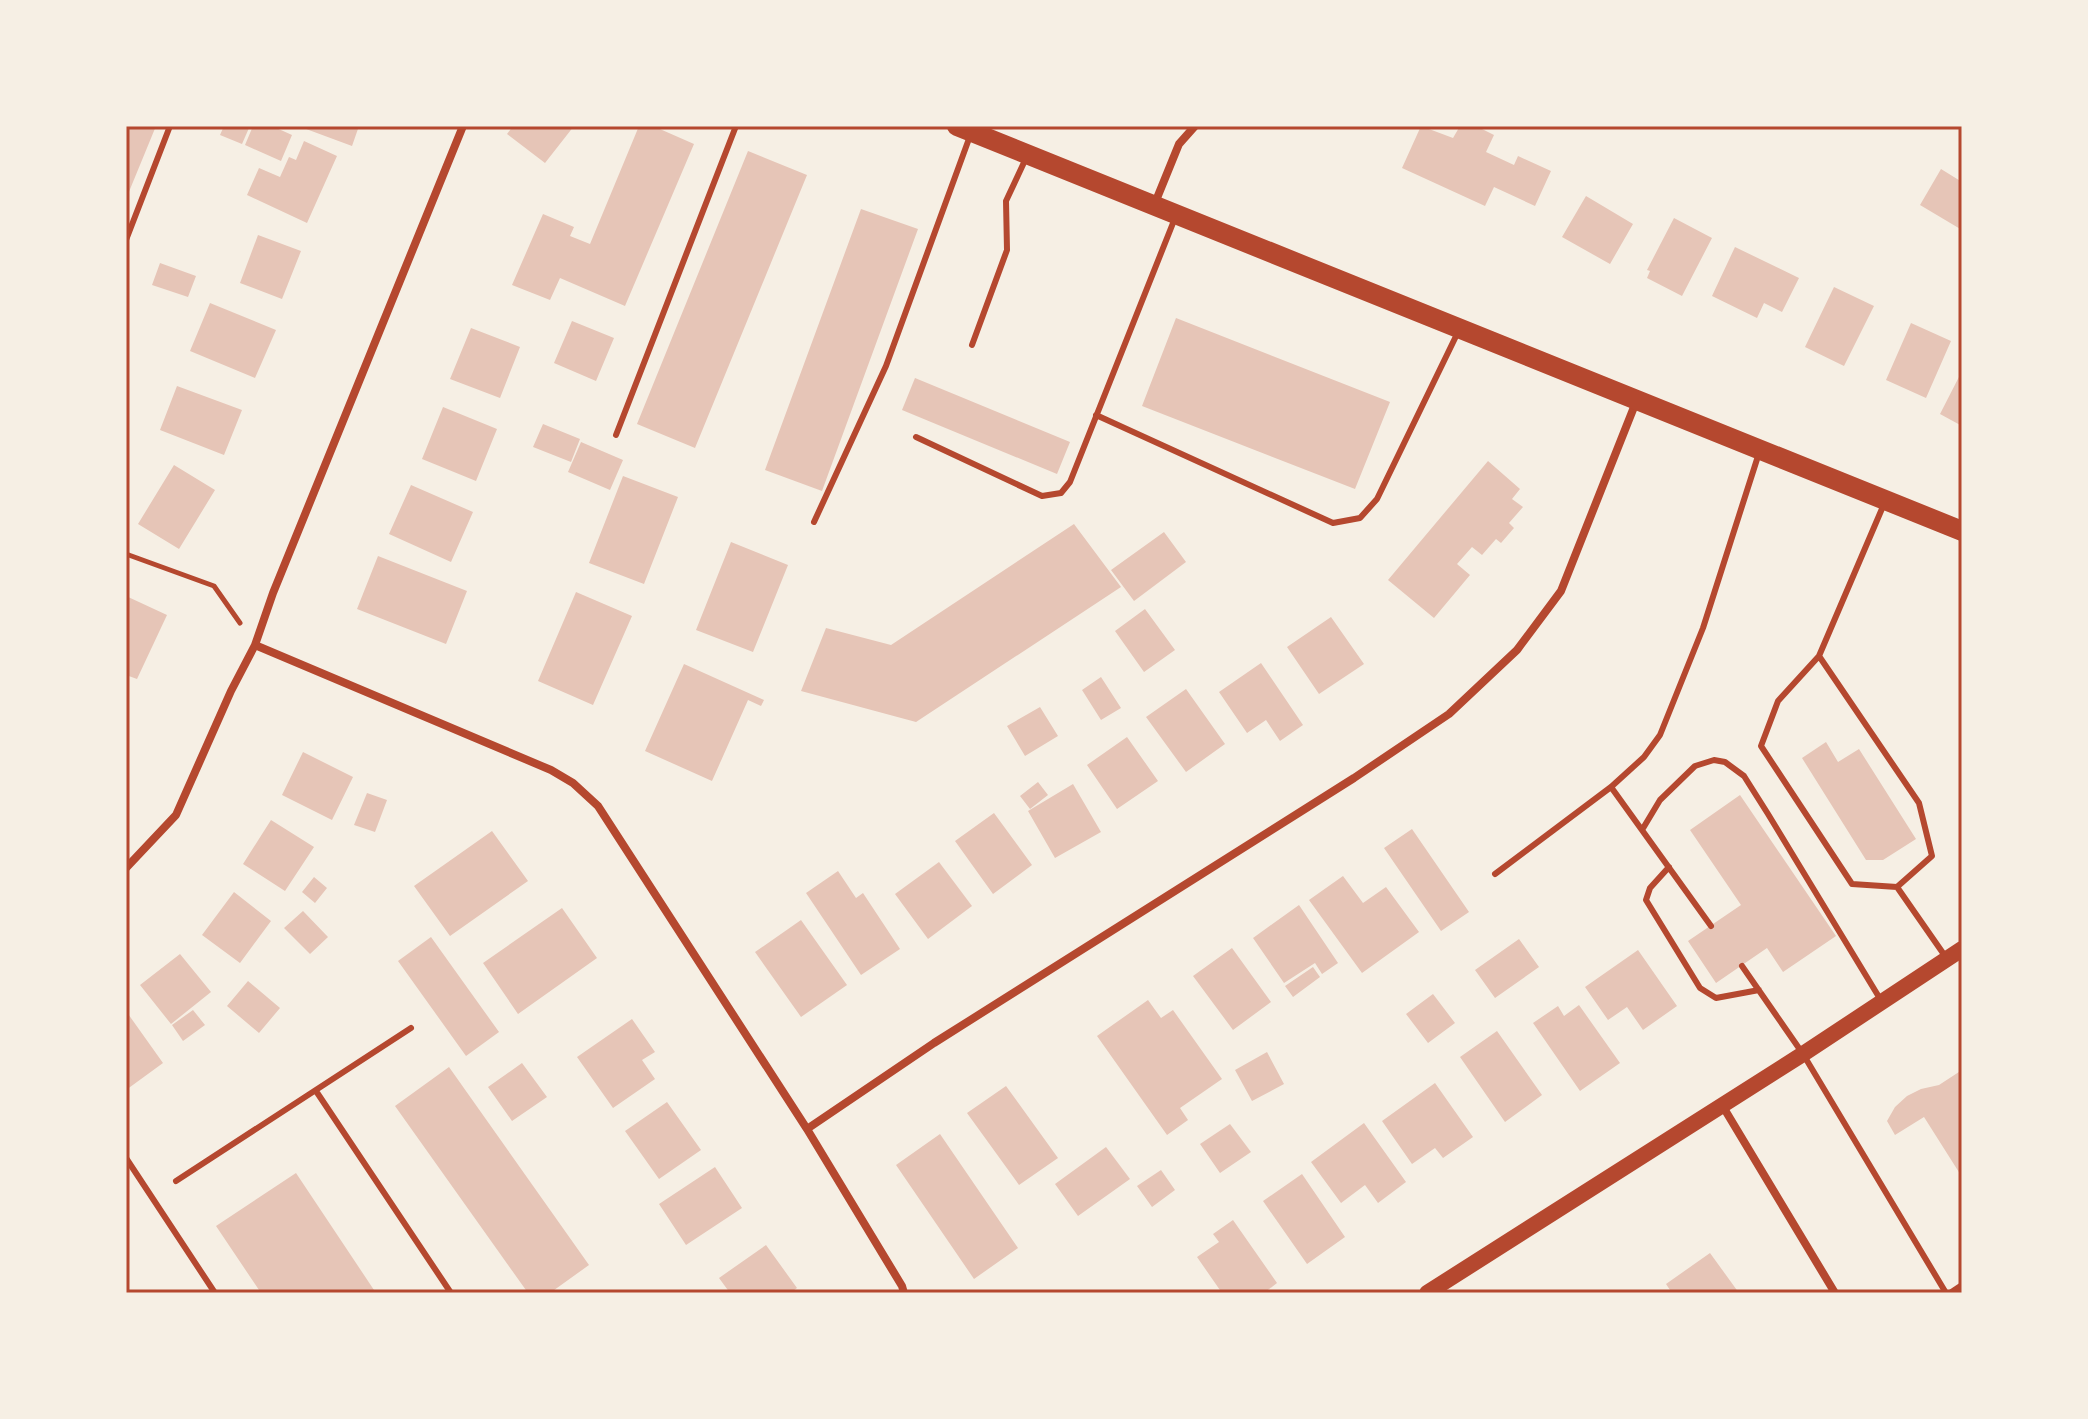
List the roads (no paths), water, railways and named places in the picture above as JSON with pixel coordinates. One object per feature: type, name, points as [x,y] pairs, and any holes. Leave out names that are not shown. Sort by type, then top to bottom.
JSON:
[{"type":"main road","points":[[964,129],[1962,531]]},
{"type":"main road","points":[[1427,1293],[1962,949]]},
{"type":"street","points":[[126,868],[176,815],[255,645],[273,593],[463,126]]},
{"type":"street","points":[[1154,204],[1179,144],[1195,126]]},
{"type":"street","points":[[807,1129],[934,1043],[1354,778],[1449,714],[1517,650],[1561,591],[1637,401]]},
{"type":"street","points":[[255,645],[551,770],[573,783],[598,806],[807,1129],[904,1293]]},
{"type":"street","points":[[1722,1105],[1835,1293]]},
{"type":"lane","points":[[126,240],[170,126]]},
{"type":"lane","points":[[616,435],[736,126]]},
{"type":"lane","points":[[814,522],[886,366],[964,129]]},
{"type":"lane","points":[[972,345],[1007,250],[1006,201],[1029,153]]},
{"type":"lane","points":[[916,437],[1042,496],[1061,493],[1070,482],[1177,213]]},
{"type":"lane","points":[[1096,415],[1333,523],[1360,518],[1377,499],[1460,327]]},
{"type":"lane","points":[[1495,874],[1611,787],[1644,757],[1660,735],[1703,628],[1761,450]]},
{"type":"lane","points":[[1819,656],[1919,803],[1932,856],[1897,887],[1852,884],[1761,746],[1778,701],[1819,656],[1886,501]]},
{"type":"lane","points":[[1642,830],[1660,800],[1695,766],[1714,760],[1725,762],[1744,776],[1882,1002]]},
{"type":"lane","points":[[1611,787],[1711,926]]},
{"type":"lane","points":[[1669,867],[1650,888],[1646,900],[1700,988],[1716,998],[1759,990]]},
{"type":"lane","points":[[1897,887],[1947,959]]},
{"type":"lane","points":[[1742,966],[1803,1054],[1948,1293],[1962,1285]]},
{"type":"lane","points":[[176,1181],[411,1028]]},
{"type":"lane","points":[[316,1091],[451,1293]]},
{"type":"lane","points":[[126,1158],[215,1293]]}]
